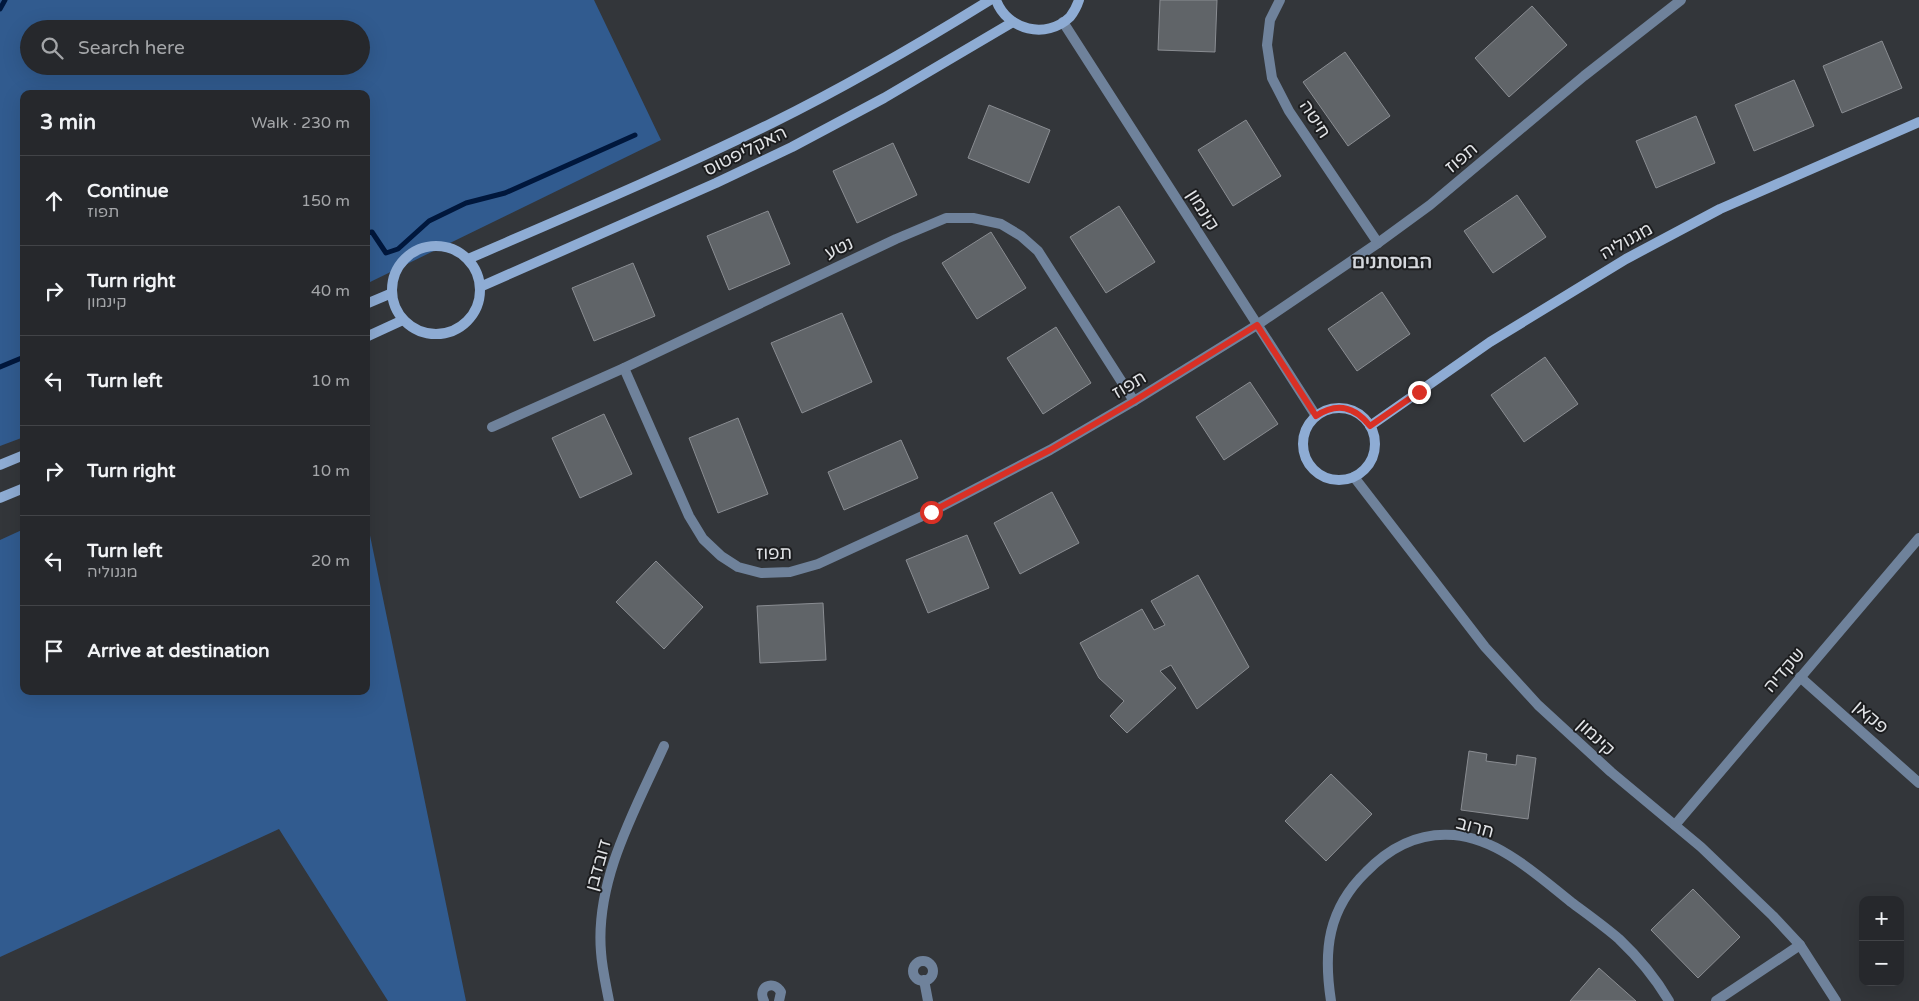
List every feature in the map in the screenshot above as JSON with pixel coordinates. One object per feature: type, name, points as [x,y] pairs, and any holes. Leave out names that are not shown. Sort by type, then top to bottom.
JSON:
[{"type":"main road","name":"האקליפטוס","points":[[468,259],[675,168],[773,122],[888,61],[990,0]]},
{"type":"main road","points":[[996,0],[1004,14],[1013,22],[1030,30],[1056,27],[1074,12],[1079,0]]},
{"type":"main road","name":"האקליפטוס","points":[[480,287],[704,189],[792,147],[884,98],[1013,22]]},
{"type":"main road","name":"מגנוליה","points":[[1370,426],[1490,342],[1626,259],[1720,209],[1919,122]]},
{"type":"main road","points":[[438,245],[446,246],[464,254],[478,275],[480,287],[480,298],[472,317],[452,332],[437,334],[415,329],[403,320],[398,312],[392,292],[394,277],[403,260],[423,247],[438,245]]},
{"type":"main road","points":[[370,302],[392,292]]},
{"type":"main road","points":[[370,335],[403,320]]},
{"type":"main road","points":[[1345,408],[1355,411],[1370,426],[1374,437],[1375,449],[1371,460],[1364,470],[1354,477],[1339,480],[1324,477],[1315,472],[1308,464],[1302,444],[1308,424],[1324,410],[1345,408]]},
{"type":"main road","points":[[0,465],[20,457]]},
{"type":"main road","points":[[0,498],[20,490]]},
{"type":"street","name":"חיטה","points":[[1280,0],[1270,20],[1267,45],[1272,78],[1289,111],[1378,243]]},
{"type":"street","name":"תפוז","points":[[624,368],[689,516],[703,539],[721,556],[738,567],[761,573],[790,572],[818,564],[931,512],[1050,450],[1257,325],[1378,243],[1430,205],[1584,76],[1681,0]]},
{"type":"street","name":"קינמון","points":[[1063,22],[1316,416]]},
{"type":"street","name":"נטע","points":[[492,427],[624,368],[905,235],[946,218],[974,218],[1000,224],[1021,236],[1038,251],[1134,401]]},
{"type":"street","name":"קינמון","points":[[1354,477],[1485,647],[1538,705],[1611,772],[1701,847],[1800,946],[1836,1001]]},
{"type":"street","name":"שקדיה","points":[[1674,825],[1919,538]]},
{"type":"street","name":"פקאן","points":[[1800,677],[1919,783]]},
{"type":"street","name":"דובדבן","points":[[609,1001],[601,951],[602,915],[609,880],[623,838],[664,746]]},
{"type":"street","name":"חרוב","points":[[1331,1001],[1328,981],[1328,939],[1338,911],[1351,886],[1377,861],[1401,844],[1426,837],[1454,835],[1482,842],[1518,861],[1619,940],[1640,962],[1669,1001]]},
{"type":"street","points":[[1716,1001],[1800,946]]},
{"type":"street","points":[[924,980],[928,1001]]},
{"type":"street","points":[[764,1001],[761,994],[762,991],[767,986],[773,985],[781,992],[780,1001]]},
{"type":"shaded area","points":[[0,0],[594,0],[661,140],[370,282],[370,90],[20,90],[20,438],[0,446]]},
{"type":"shaded area","points":[[20,531],[20,695],[370,695],[370,535],[466,1001],[388,1001],[279,829],[0,957],[0,540]]},
{"type":"building","points":[[1160,0],[1217,0],[1215,52],[1158,50]]},
{"type":"building","points":[[1532,6],[1567,45],[1509,97],[1475,58]]},
{"type":"building","points":[[1882,41],[1902,88],[1842,113],[1823,66]]},
{"type":"building","points":[[1345,52],[1390,116],[1348,146],[1303,82]]},
{"type":"building","points":[[1794,80],[1814,126],[1754,151],[1735,105]]},
{"type":"building","points":[[989,105],[1050,130],[1029,183],[968,158]]},
{"type":"building","points":[[1696,116],[1715,163],[1656,188],[1636,141]]},
{"type":"building","points":[[1246,120],[1281,176],[1233,206],[1198,150]]},
{"type":"building","points":[[893,143],[917,195],[857,223],[833,171]]},
{"type":"building","points":[[1517,195],[1546,237],[1493,273],[1464,231]]},
{"type":"building","points":[[1119,206],[1155,262],[1106,293],[1070,237]]},
{"type":"building","points":[[768,211],[790,264],[729,290],[707,236]]},
{"type":"building","points":[[991,232],[1026,288],[977,319],[942,263]]},
{"type":"building","points":[[633,263],[655,316],[594,341],[572,288]]},
{"type":"building","points":[[1382,292],[1410,334],[1357,371],[1328,329]]},
{"type":"building","points":[[842,313],[872,382],[802,413],[771,343]]},
{"type":"building","points":[[1056,327],[1091,383],[1043,414],[1007,358]]},
{"type":"building","points":[[1545,357],[1578,404],[1524,442],[1491,395]]},
{"type":"building","points":[[1250,382],[1278,424],[1224,460],[1196,417]]},
{"type":"building","points":[[604,414],[632,474],[580,498],[552,438]]},
{"type":"building","points":[[738,418],[768,494],[718,513],[689,438]]},
{"type":"building","points":[[901,440],[918,478],[844,510],[828,472]]},
{"type":"building","points":[[1052,492],[1079,543],[1020,574],[994,523]]},
{"type":"building","points":[[967,535],[989,588],[928,613],[906,560]]},
{"type":"building","points":[[656,561],[703,607],[664,649],[616,602]]},
{"type":"building","points":[[1198,575],[1249,667],[1197,709],[1171,665],[1160,671],[1176,688],[1127,733],[1110,716],[1124,701],[1099,678],[1080,643],[1142,609],[1154,630],[1165,625],[1151,601]]},
{"type":"building","points":[[823,603],[826,660],[760,663],[757,606]]},
{"type":"building","points":[[1469,751],[1487,754],[1486,761],[1516,765],[1517,755],[1536,758],[1528,819],[1461,810]]},
{"type":"building","points":[[1331,774],[1372,814],[1326,861],[1285,821]]},
{"type":"building","points":[[1693,889],[1740,937],[1698,978],[1651,930]]},
{"type":"building","points":[[1599,968],[1636,1001],[1570,1001]]},
{"type":"waterway","points":[[0,9],[5,0]]},
{"type":"waterway","points":[[370,232],[372,232],[386,253],[398,249],[429,221],[466,203],[505,193],[635,135]]},
{"type":"waterway","points":[[0,367],[20,359]]},
{"type":"district","name":"הבוסתנים","points":[[1392,262]]},
{"type":"route","points":[[931,512],[1050,450],[1257,325],[1316,416],[1324,410],[1345,408],[1355,411],[1370,426],[1419,392]]}]
